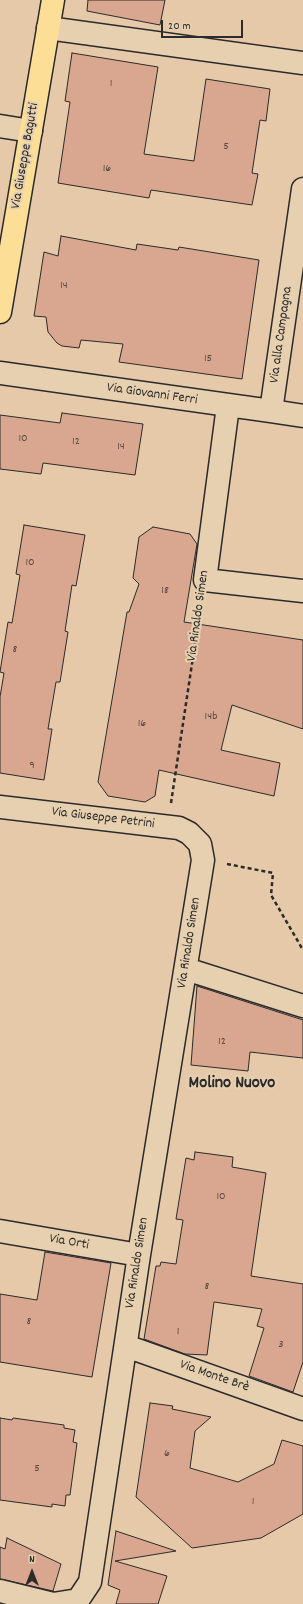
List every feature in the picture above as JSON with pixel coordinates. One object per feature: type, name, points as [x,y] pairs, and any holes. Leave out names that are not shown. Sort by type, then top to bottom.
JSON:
[{"type":"main road","name":"Via Giuseppe Bagutti","points":[[0,312],[53,0]]},
{"type":"street","points":[[48,28],[303,63]]},
{"type":"street","points":[[0,126],[30,131]]},
{"type":"street","name":"Via alla Campagna","points":[[271,411],[303,189]]},
{"type":"street","name":"Via Giovanni Ferri","points":[[0,373],[303,416]]},
{"type":"street","name":"Via Rinaldo Simen","points":[[204,580],[228,406]]},
{"type":"street","points":[[204,580],[303,591]]},
{"type":"street","name":"Via Giuseppe Petrini","points":[[0,807],[180,828],[189,833],[202,852]]},
{"type":"street","name":"Via Rinaldo Simen","points":[[0,1591],[53,1604],[78,1600],[90,1582],[139,1255],[186,969],[202,852]]},
{"type":"street","points":[[186,969],[303,1006]]},
{"type":"street","name":"Via Orti","points":[[0,1231],[139,1255]]},
{"type":"street","name":"Via Monte Brè","points":[[126,1346],[303,1409]]},
{"type":"path","name":"Via Rinaldo Simen","points":[[167,826],[204,580]]},
{"type":"path","points":[[202,852],[273,873],[271,894],[303,950]]},
{"type":"building","points":[[88,0],[165,0],[160,25],[87,11]]},
{"type":"building","points":[[72,53],[158,67],[144,154],[194,161],[206,79],[270,89],[266,121],[260,120],[252,173],[258,174],[252,205],[151,190],[149,198],[58,183],[70,102],[65,101]]},
{"type":"building","points":[[61,236],[136,250],[137,244],[178,250],[179,247],[259,260],[242,379],[119,362],[123,344],[81,340],[79,348],[62,346],[57,343],[48,332],[46,317],[34,316],[44,252],[58,256]]},
{"type":"building","points":[[62,413],[143,424],[135,475],[43,463],[41,474],[0,469],[0,415],[60,423]]},
{"type":"building","points":[[24,525],[85,535],[76,586],[72,585],[65,631],[68,632],[60,682],[56,682],[48,729],[52,729],[44,780],[0,773],[0,697],[4,673],[0,672],[8,622],[12,623],[20,575],[16,574]]},
{"type":"building","points":[[153,527],[190,534],[197,544],[184,622],[303,640],[303,729],[232,705],[221,750],[280,763],[274,796],[159,770],[155,796],[145,802],[108,796],[98,782],[127,612],[129,612],[139,584],[133,578],[139,537]]},
{"type":"building","points":[[197,986],[303,1020],[303,1058],[250,1052],[248,1071],[191,1065]]},
{"type":"building","points":[[195,1152],[233,1157],[232,1167],[266,1173],[251,1276],[303,1284],[303,1362],[293,1392],[249,1376],[264,1328],[257,1326],[262,1309],[214,1302],[207,1355],[185,1354],[144,1339],[156,1266],[160,1266],[161,1262],[176,1264],[183,1220],[176,1219],[186,1158],[194,1160]]},
{"type":"building","points":[[45,1252],[111,1263],[92,1377],[0,1362],[0,1294],[37,1300]]},
{"type":"building","points":[[150,1403],[173,1406],[172,1409],[211,1417],[195,1431],[190,1468],[238,1482],[274,1464],[282,1440],[303,1446],[303,1514],[261,1538],[192,1548],[136,1497]]},
{"type":"building","points":[[0,1418],[12,1420],[13,1418],[64,1425],[64,1428],[75,1430],[73,1442],[77,1443],[70,1495],[66,1495],[65,1506],[52,1504],[52,1507],[0,1500]]},
{"type":"building","points":[[116,1531],[176,1551],[115,1561],[167,1576],[158,1604],[116,1604],[120,1590],[108,1585]]},
{"type":"building","points":[[7,1538],[61,1564],[53,1591],[0,1579],[0,1547],[5,1549]]},
{"type":"district","name":"Molino Nuovo","points":[[232,1085]]}]
